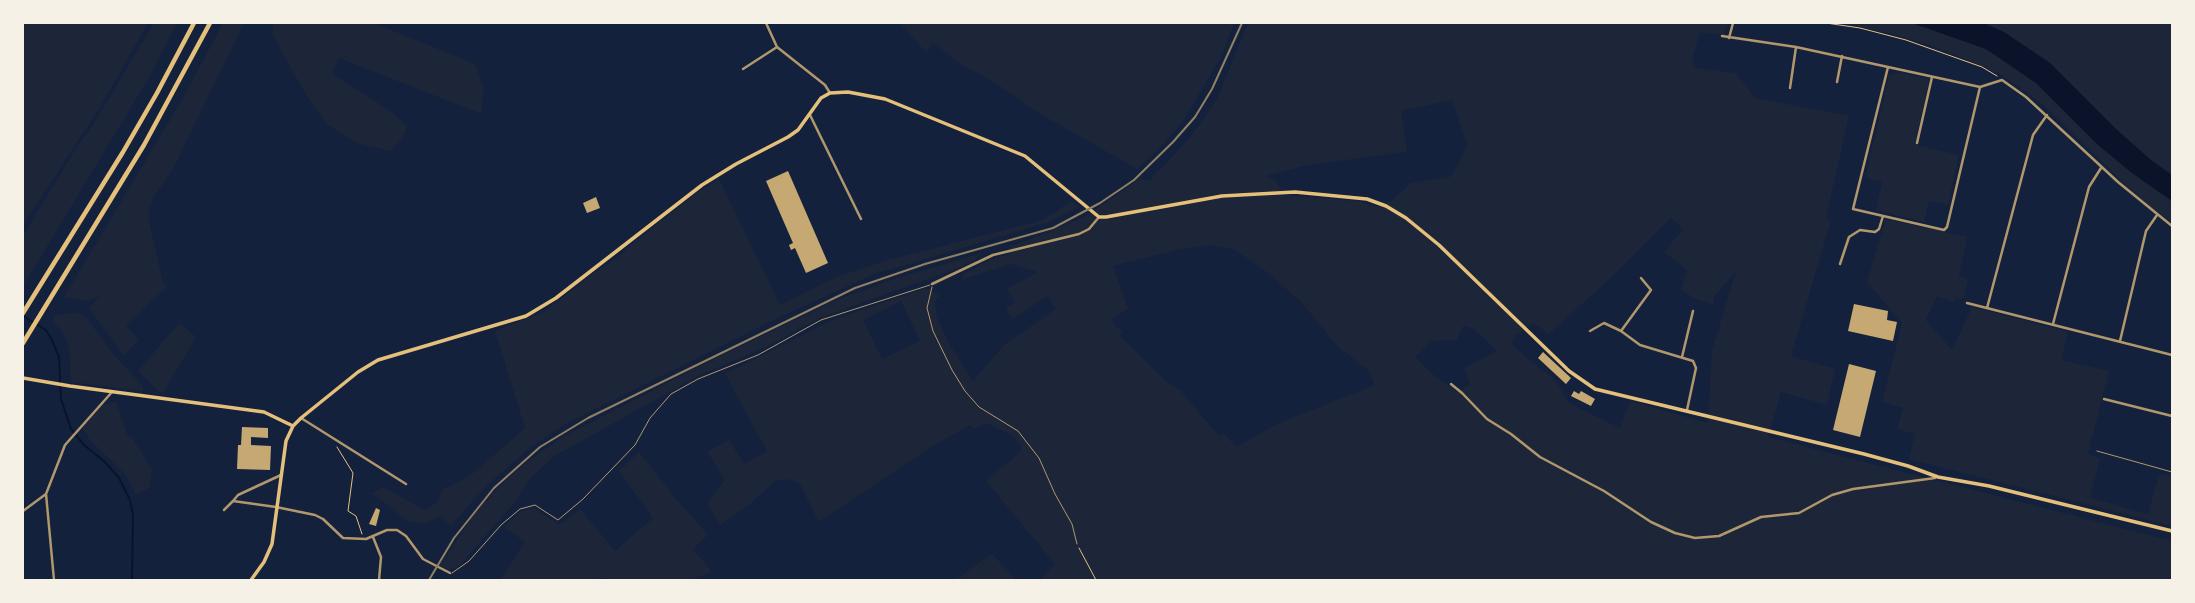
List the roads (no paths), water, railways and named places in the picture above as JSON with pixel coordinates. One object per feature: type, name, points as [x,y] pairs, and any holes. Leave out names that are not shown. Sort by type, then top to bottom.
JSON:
[{"type":"highway","points":[[23,313],[158,93],[194,23]]},
{"type":"highway","points":[[23,343],[144,145],[210,23]]},
{"type":"main road","points":[[251,580],[264,562],[272,544],[285,441],[301,418],[358,372],[378,360],[526,316],[556,298],[670,209],[736,164],[788,137],[810,115],[821,98],[830,93],[848,92],[885,99],[1026,156],[1099,217],[1222,196],[1295,192],[1367,199],[1406,218],[1439,245],[1569,371],[1595,389],[1908,466],[1938,477],[1989,486],[2172,531]]},
{"type":"main road","points":[[23,378],[264,412],[293,426]]},
{"type":"street","points":[[766,23],[777,47],[825,85],[830,93]]},
{"type":"street","points":[[1729,37],[1733,23]]},
{"type":"street","points":[[1722,36],[1842,56],[1980,87],[2002,80],[2047,115],[2102,167],[2172,226]]},
{"type":"street","points":[[743,69],[777,47]]},
{"type":"street","points":[[1790,88],[1796,47]]},
{"type":"street","points":[[1837,82],[1842,56]]},
{"type":"street","points":[[1888,67],[1853,209],[1944,230],[1947,227],[1980,87]]},
{"type":"street","points":[[1917,143],[1932,77]]},
{"type":"street","points":[[810,115],[861,219]]},
{"type":"street","points":[[1987,308],[2033,135],[2047,115]]},
{"type":"street","points":[[2053,324],[2089,187],[2102,167]]},
{"type":"street","points":[[2120,341],[2147,232],[2157,215]]},
{"type":"street","points":[[1840,264],[1849,237],[1860,230],[1875,232],[1879,229],[1883,216]]},
{"type":"street","points":[[932,284],[993,255],[1079,234],[1089,229],[1099,217]]},
{"type":"street","points":[[1621,331],[1653,289],[1641,278]]},
{"type":"street","points":[[1967,303],[2172,355]]},
{"type":"street","points":[[1682,357],[1693,312]]},
{"type":"street","points":[[1590,331],[1604,323],[1640,345],[1693,361],[1696,368],[1687,410]]},
{"type":"street","points":[[1451,384],[1487,419],[1540,457],[1604,491],[1651,522],[1675,534],[1695,538],[1719,536],[1761,517],[1799,513],[1832,495],[1853,489],[1938,477]]},
{"type":"street","points":[[54,580],[46,494],[65,445],[111,392]]},
{"type":"street","points":[[2104,399],[2172,416]]},
{"type":"street","points":[[301,418],[406,484]]},
{"type":"street","points":[[224,510],[238,495],[281,475]]},
{"type":"street","points":[[23,511],[46,494]]},
{"type":"street","points":[[233,501],[315,515],[343,538],[366,539],[387,530],[397,530],[406,536],[421,558],[450,573]]},
{"type":"street","points":[[373,537],[382,557],[379,580]]},
{"type":"lane","points":[[450,573],[469,561],[501,525],[520,509],[535,505],[558,520],[583,499],[635,445],[650,418],[671,394],[698,379],[758,355],[821,320],[932,284],[927,309],[933,331],[953,370],[965,391],[979,407],[1026,438],[1072,524],[1077,544]]},
{"type":"lane","points":[[2097,451],[2172,472]]},
{"type":"waterway","points":[[23,316],[46,330],[51,338],[59,357],[61,399],[71,429],[119,478],[130,500],[133,515],[132,580]]},
{"type":"railway","points":[[429,580],[454,538],[494,488],[540,447],[588,418],[855,288],[925,264],[1053,228],[1100,203],[1134,180],[1195,117],[1212,89],[1242,23]]}]
